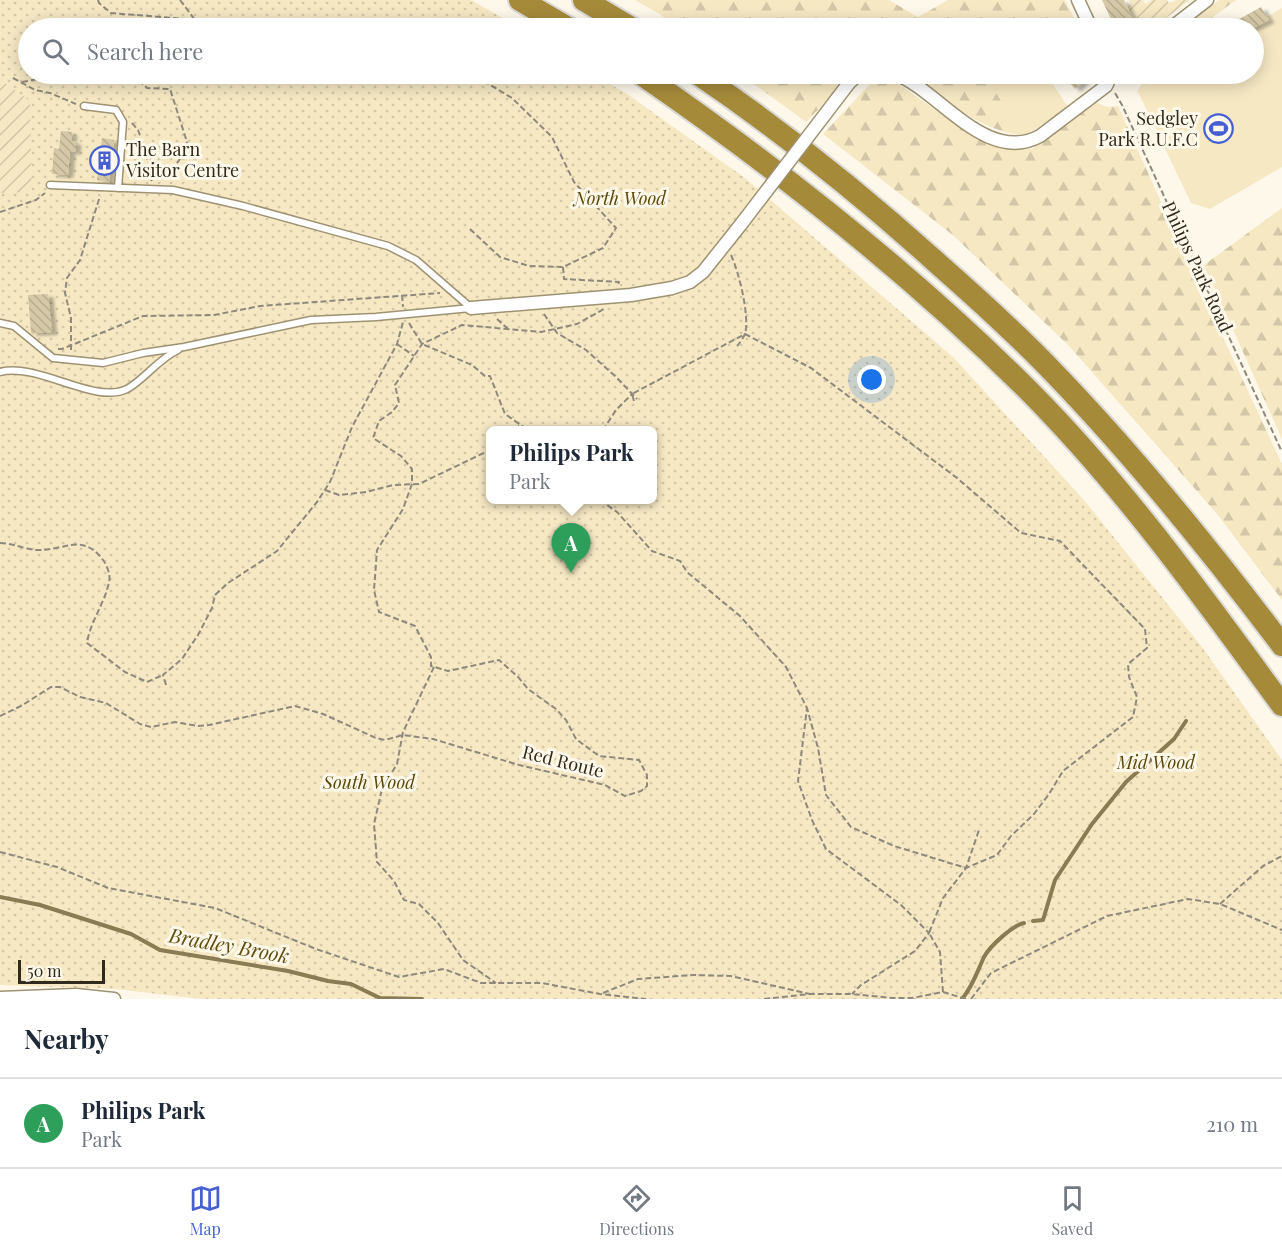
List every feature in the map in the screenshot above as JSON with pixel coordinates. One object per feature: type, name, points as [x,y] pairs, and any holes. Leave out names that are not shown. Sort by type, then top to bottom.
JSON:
[{"type":"highway","points":[[520,0],[551,18]]},
{"type":"highway","points":[[584,0],[614,18]]},
{"type":"highway","points":[[655,84],[742,145],[847,228],[957,322],[1032,394],[1148,526],[1192,581],[1282,705]]},
{"type":"highway","points":[[713,84],[772,125],[874,207],[972,294],[1054,373],[1169,501],[1282,645]]},
{"type":"street","points":[[1078,0],[1086,18]]},
{"type":"street","points":[[1184,18],[1207,0]]},
{"type":"street","points":[[471,308],[615,296],[672,288],[690,282],[703,272],[726,244],[848,84]]},
{"type":"street","points":[[910,84],[977,130],[1003,142],[1016,144],[1028,142],[1040,136],[1103,84]]},
{"type":"street","points":[[0,998],[76,995],[114,999]]},
{"type":"lane","points":[[84,106],[116,110],[123,122],[118,188]]},
{"type":"lane","points":[[51,185],[173,190],[243,206],[388,246],[416,260],[471,308]]},
{"type":"lane","points":[[0,323],[14,326],[53,358],[103,363],[143,352],[184,347],[311,320],[376,317],[471,308]]},
{"type":"lane","points":[[0,372],[22,370],[106,393],[126,389],[167,355],[184,347]]},
{"type":"path","points":[[98,0],[111,13],[170,18]]},
{"type":"path","points":[[180,0],[193,18]]},
{"type":"path","points":[[13,78],[18,80]]},
{"type":"path","points":[[25,84],[35,90],[50,93],[68,102],[84,106]]},
{"type":"path","points":[[143,84],[147,88],[170,89],[187,141],[184,153],[175,166],[155,174]]},
{"type":"path","points":[[470,229],[500,257],[529,266],[563,267],[603,248],[616,228],[574,182],[552,137],[512,98],[489,84]]},
{"type":"path","name":"Philips Park Road","points":[[1113,84],[1282,452]]},
{"type":"path","points":[[116,110],[125,114],[138,130],[144,147],[155,165],[155,174],[147,189]]},
{"type":"path","points":[[0,212],[36,200],[48,191],[51,185]]},
{"type":"path","points":[[69,360],[72,345],[71,318],[65,293],[67,278],[80,260],[101,193]]},
{"type":"path","points":[[726,244],[738,270],[746,314],[745,334],[737,346]]},
{"type":"path","points":[[497,983],[463,960],[438,923],[419,904],[404,900],[394,880],[377,862],[374,824],[382,789],[397,764],[403,735],[434,667],[415,626],[379,612],[374,590],[374,562],[377,550],[403,509],[411,485],[412,469],[401,456],[373,438],[379,421],[392,412],[399,403],[395,385],[422,344],[462,325],[541,332],[577,324],[610,306],[619,282],[564,279],[563,267]]},
{"type":"path","points":[[62,348],[143,316],[214,315],[260,306],[451,292]]},
{"type":"path","points":[[402,295],[403,301]]},
{"type":"path","points":[[536,302],[557,333],[586,350],[616,377],[635,400]]},
{"type":"path","points":[[0,543],[29,549],[52,550],[64,545],[84,544],[92,548],[105,563],[110,579],[87,643],[125,672],[147,682],[163,675],[182,659],[212,608],[215,594],[277,551],[296,530],[325,490],[352,428],[397,344],[404,315],[422,344],[472,365],[485,376],[490,376],[505,414],[520,425]]},
{"type":"path","points":[[606,426],[632,394],[745,334]]},
{"type":"path","points":[[745,334],[811,368],[957,478],[1021,533],[1060,542],[1067,547],[1145,629],[1147,648],[1128,664]]},
{"type":"path","points":[[397,344],[415,357]]},
{"type":"path","points":[[325,490],[339,495],[366,492],[393,485],[419,484],[486,452]]},
{"type":"path","points":[[606,504],[617,512],[652,551],[680,561],[687,572],[740,616],[786,667],[807,708],[818,748],[826,795],[851,827],[894,846],[966,868],[997,855],[1011,836],[1034,814],[1063,771],[1133,717],[1137,697],[1125,659]]},
{"type":"path","name":"Red Route","points":[[0,716],[51,687],[60,687],[80,697],[106,703],[140,724],[151,727],[175,722],[198,726],[210,725],[295,706],[323,714],[376,738],[385,740],[403,735],[433,739],[519,765],[604,785],[625,795],[641,792],[647,786],[647,775],[639,760],[599,756],[576,739],[566,720],[528,689],[499,660],[448,671],[434,667]]},
{"type":"path","points":[[163,675],[166,685]]},
{"type":"path","points":[[807,708],[798,781],[812,820],[826,849],[901,905],[929,933],[940,952],[943,992]]},
{"type":"path","points":[[852,994],[861,985],[915,951],[929,933],[943,898],[966,868],[979,830]]},
{"type":"path","points":[[0,852],[57,867],[108,888],[215,908],[316,949],[399,977],[444,969],[481,983],[542,983],[600,994],[646,999]]},
{"type":"path","points":[[1220,904],[1263,866],[1282,856]]},
{"type":"path","points":[[971,999],[992,973],[1107,916],[1188,899],[1220,904],[1282,930]]},
{"type":"path","points":[[600,994],[638,979],[693,975],[731,976],[810,994]]},
{"type":"path","points":[[764,999],[810,994],[912,998],[943,992],[966,999]]},
{"type":"green space","points":[[0,0],[471,0],[502,18],[18,18],[18,84],[610,84],[745,178],[953,357],[1083,499],[1202,647],[1282,760],[1282,999],[202,999],[115,989],[0,985]]},
{"type":"green space","points":[[635,0],[889,0],[918,17],[948,0],[1065,0],[1074,18],[665,18]]},
{"type":"green space","points":[[1129,0],[1143,0],[1145,4],[1152,0],[1167,0],[1169,3],[1176,0],[1190,0],[1166,18],[1133,18],[1127,6],[1131,4]]},
{"type":"green space","points":[[1219,0],[1236,0],[1212,18],[1195,18]]},
{"type":"green space","name":"Sedgley Park R.U.F.C","points":[[1282,8],[1282,167],[1210,209],[1191,203],[1138,92],[1136,95],[1143,84],[1150,84],[1140,90],[1151,84],[1264,84],[1264,18]]},
{"type":"green space","points":[[3,82],[30,101],[32,192],[0,193],[0,83]]},
{"type":"green space","points":[[754,84],[843,84],[806,122]]},
{"type":"green space","points":[[870,84],[899,84],[976,139],[1005,147],[1032,149],[1095,102],[1107,107],[1118,106],[1282,464],[1282,600],[1218,515],[1069,346],[954,236],[823,134]]},
{"type":"green space","points":[[925,84],[991,84],[1021,135],[991,127],[950,103]]},
{"type":"green space","points":[[990,84],[1053,84],[1068,107],[1031,132],[1021,135]]},
{"type":"green space","points":[[1282,208],[1282,439],[1204,265]]},
{"type":"building","points":[[1102,0],[1124,0],[1132,18],[1110,18]]},
{"type":"building","points":[[1261,7],[1269,20],[1264,22],[1264,18],[1241,18]]},
{"type":"building","points":[[1071,84],[1081,84],[1075,89]]},
{"type":"building","points":[[61,131],[72,132],[71,141],[76,142],[75,152],[70,151],[68,175],[52,174],[54,148],[59,149]]},
{"type":"building","name":"The Barn Visitor Centre","points":[[102,138],[114,140],[109,182],[97,180]]},
{"type":"building","points":[[48,294],[52,332],[31,333],[28,295]]},
{"type":"waterway","points":[[1033,921],[1043,920],[1055,880],[1092,824],[1126,782],[1174,739],[1186,721]]},
{"type":"waterway","name":"Bradley Brook","points":[[0,897],[40,905],[131,934],[160,950],[351,984],[380,998],[422,999]]},
{"type":"waterway","points":[[962,999],[987,952],[1008,932],[1024,923]]},
{"type":"place","name":"Sedgley Park R.U.F.C","points":[[1219,129]]},
{"type":"place","name":"The Barn Visitor Centre","points":[[105,160]]},
{"type":"place","name":"Philips Park","points":[[571,573]]},
{"type":"park label","name":"North Wood","points":[[620,199]]},
{"type":"park label","name":"Mid Wood","points":[[1156,763]]},
{"type":"park label","name":"South Wood","points":[[369,783]]}]
